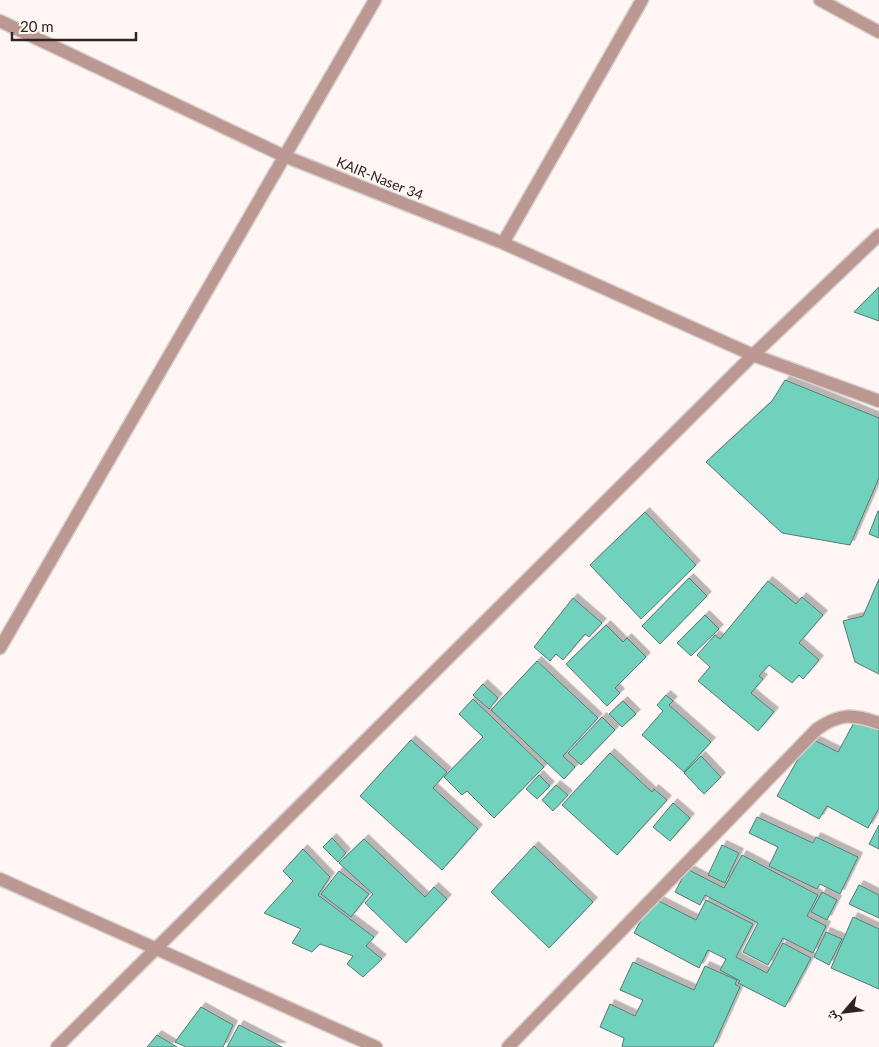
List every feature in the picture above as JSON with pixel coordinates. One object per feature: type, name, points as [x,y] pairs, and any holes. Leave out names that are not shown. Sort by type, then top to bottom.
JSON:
[{"type":"street","points":[[0,648],[375,0]]},
{"type":"street","points":[[502,243],[642,0]]},
{"type":"street","points":[[820,0],[879,32]]},
{"type":"street","name":"KAIR-Naser 34","points":[[0,21],[284,156],[502,243],[753,355],[879,401]]},
{"type":"street","points":[[57,1047],[753,355],[879,235]]},
{"type":"street","points":[[508,1047],[817,729],[839,716],[855,717],[879,723]]},
{"type":"street","points":[[0,879],[376,1047]]},
{"type":"building","points":[[879,287],[879,321],[854,312]]},
{"type":"building","points":[[785,380],[879,418],[879,478],[850,545],[782,533],[706,462],[772,401]]},
{"type":"building","points":[[879,511],[879,538],[869,534]]},
{"type":"building","points":[[645,512],[696,565],[641,619],[590,565]]},
{"type":"building","points":[[689,578],[707,596],[660,644],[642,626]]},
{"type":"building","points":[[879,579],[879,674],[855,662],[843,621],[863,616]]},
{"type":"building","points":[[768,581],[796,604],[802,597],[823,615],[799,643],[819,660],[803,679],[799,675],[792,683],[769,665],[759,676],[763,679],[751,693],[774,712],[758,731],[698,681],[710,667],[697,655],[715,635],[720,639]]},
{"type":"building","points":[[573,598],[602,623],[589,637],[585,634],[563,660],[556,654],[550,661],[534,647]]},
{"type":"building","points":[[705,615],[719,629],[691,656],[677,643]]},
{"type":"building","points":[[606,625],[623,642],[627,638],[646,657],[615,688],[620,693],[607,706],[566,664]]},
{"type":"building","points":[[537,661],[598,718],[563,756],[575,767],[564,779],[491,710]]},
{"type":"building","points":[[483,684],[498,698],[489,709],[473,695]]},
{"type":"building","points":[[666,695],[673,701],[669,705],[711,742],[684,772],[642,735],[663,711],[657,705]]},
{"type":"building","points":[[473,699],[544,767],[494,818],[467,791],[462,795],[444,777],[483,737],[459,714]]},
{"type":"building","points":[[623,701],[636,714],[622,727],[609,714]]},
{"type":"building","points":[[602,717],[615,730],[581,765],[568,753]]},
{"type":"building","points":[[857,717],[879,730],[879,808],[868,828],[827,806],[819,819],[777,796],[810,738],[838,752]]},
{"type":"building","points":[[411,740],[447,772],[433,788],[478,829],[442,870],[360,796]]},
{"type":"building","points":[[610,753],[652,792],[654,789],[667,800],[617,855],[562,805]]},
{"type":"building","points":[[701,756],[721,777],[704,794],[684,773]]},
{"type":"building","points":[[539,775],[550,786],[537,799],[526,789]]},
{"type":"building","points":[[556,785],[568,795],[553,811],[542,800]]},
{"type":"building","points":[[673,803],[690,818],[670,841],[653,827]]},
{"type":"building","points":[[757,817],[813,843],[816,837],[858,857],[840,894],[820,884],[817,889],[769,866],[778,847],[749,833]]},
{"type":"building","points":[[879,825],[879,849],[869,844]]},
{"type":"building","points":[[332,838],[346,853],[338,862],[323,847]]},
{"type":"building","points":[[364,839],[425,897],[434,887],[447,899],[406,943],[365,903],[373,894],[339,863]]},
{"type":"building","points":[[722,845],[739,853],[725,883],[708,875]]},
{"type":"building","points":[[534,846],[593,902],[549,948],[491,892]]},
{"type":"building","points":[[303,849],[330,877],[318,895],[374,937],[366,946],[382,959],[363,977],[347,964],[353,956],[320,944],[312,952],[292,943],[301,929],[264,913],[293,881],[283,871]]},
{"type":"building","points":[[742,855],[818,895],[807,916],[826,926],[813,953],[783,938],[768,965],[743,952],[758,923],[705,895],[700,905],[675,892],[687,869],[724,888]]},
{"type":"building","points":[[339,871],[369,894],[351,917],[321,894]]},
{"type":"building","points":[[859,885],[879,895],[879,918],[849,904]]},
{"type":"building","points":[[822,892],[837,900],[827,920],[811,912]]},
{"type":"building","points":[[653,898],[696,920],[706,900],[753,924],[736,957],[767,973],[783,943],[811,958],[785,1007],[738,983],[740,981],[720,970],[726,959],[708,950],[699,968],[634,933]]},
{"type":"building","points":[[853,917],[879,929],[879,989],[831,968]]},
{"type":"building","points":[[826,932],[842,939],[829,965],[814,957]]},
{"type":"building","points":[[633,962],[694,990],[705,966],[737,980],[735,984],[740,987],[713,1047],[622,1047],[624,1038],[600,1027],[610,1004],[635,1016],[643,1000],[620,990]]},
{"type":"building","points":[[201,1007],[233,1025],[223,1047],[186,1047],[175,1042]]},
{"type":"building","points":[[239,1025],[282,1047],[227,1047]]},
{"type":"building","points":[[157,1035],[177,1047],[147,1047]]}]
